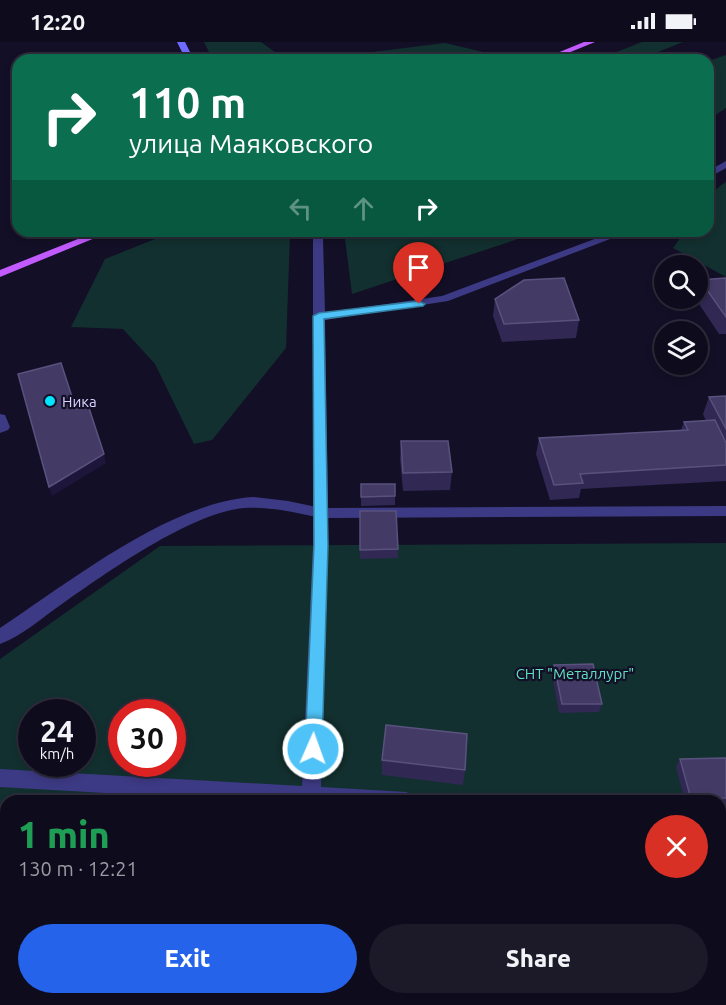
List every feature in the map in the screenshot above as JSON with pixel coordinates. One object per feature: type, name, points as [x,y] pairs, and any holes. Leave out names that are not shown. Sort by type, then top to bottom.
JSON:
[{"type":"main road","points":[[560,54],[591,42]]},
{"type":"main road","points":[[1,275],[90,237]]},
{"type":"street","points":[[311,795],[321,513],[318,237]]},
{"type":"street","points":[[319,316],[444,299],[610,237]]},
{"type":"street","points":[[0,418],[3,427],[0,428]]},
{"type":"street","points":[[0,637],[122,557],[178,524],[231,505],[250,503],[288,506],[321,513],[726,511]]},
{"type":"street","points":[[0,778],[264,795]]},
{"type":"green space","points":[[204,42],[261,42],[278,54],[210,54]]},
{"type":"green space","points":[[642,42],[683,42],[653,54],[611,54]]},
{"type":"green space","points":[[445,43],[492,54],[356,54]]},
{"type":"green space","points":[[726,55],[726,108],[714,116],[714,59]]},
{"type":"green space","points":[[726,182],[726,277],[708,267],[708,255],[686,255],[673,248],[681,237],[714,237],[714,192]]},
{"type":"green space","points":[[160,237],[290,237],[286,348],[212,440],[194,444],[155,364],[123,329],[71,327],[105,259]]},
{"type":"green space","points":[[345,237],[520,237],[515,240],[352,294]]},
{"type":"green space","name":"СНТ \"Металлург\"","points":[[726,543],[726,795],[0,795],[0,659],[160,546]]},
{"type":"building","points":[[564,278],[579,320],[504,324],[495,299],[524,280]]},
{"type":"building","points":[[726,278],[726,317],[708,291],[708,279]]},
{"type":"building","points":[[61,363],[76,409],[89,408],[104,454],[49,487],[18,374]]},
{"type":"building","points":[[726,396],[726,429],[709,397]]},
{"type":"building","points":[[715,420],[726,443],[726,465],[580,474],[583,483],[554,485],[539,438],[688,430],[684,422]]},
{"type":"building","points":[[401,441],[448,441],[452,472],[403,473]]},
{"type":"building","points":[[361,484],[395,484],[395,496],[361,497]]},
{"type":"building","points":[[360,511],[396,511],[398,549],[360,550]]},
{"type":"building","points":[[593,664],[602,704],[562,704],[554,665]]},
{"type":"building","points":[[386,725],[467,734],[465,770],[382,760]]},
{"type":"building","points":[[726,758],[726,795],[690,795],[680,759]]},
{"type":"place","name":"Ника","points":[[50,401]]},
{"type":"route","points":[[313,749],[321,545],[319,316],[419,304]]}]
